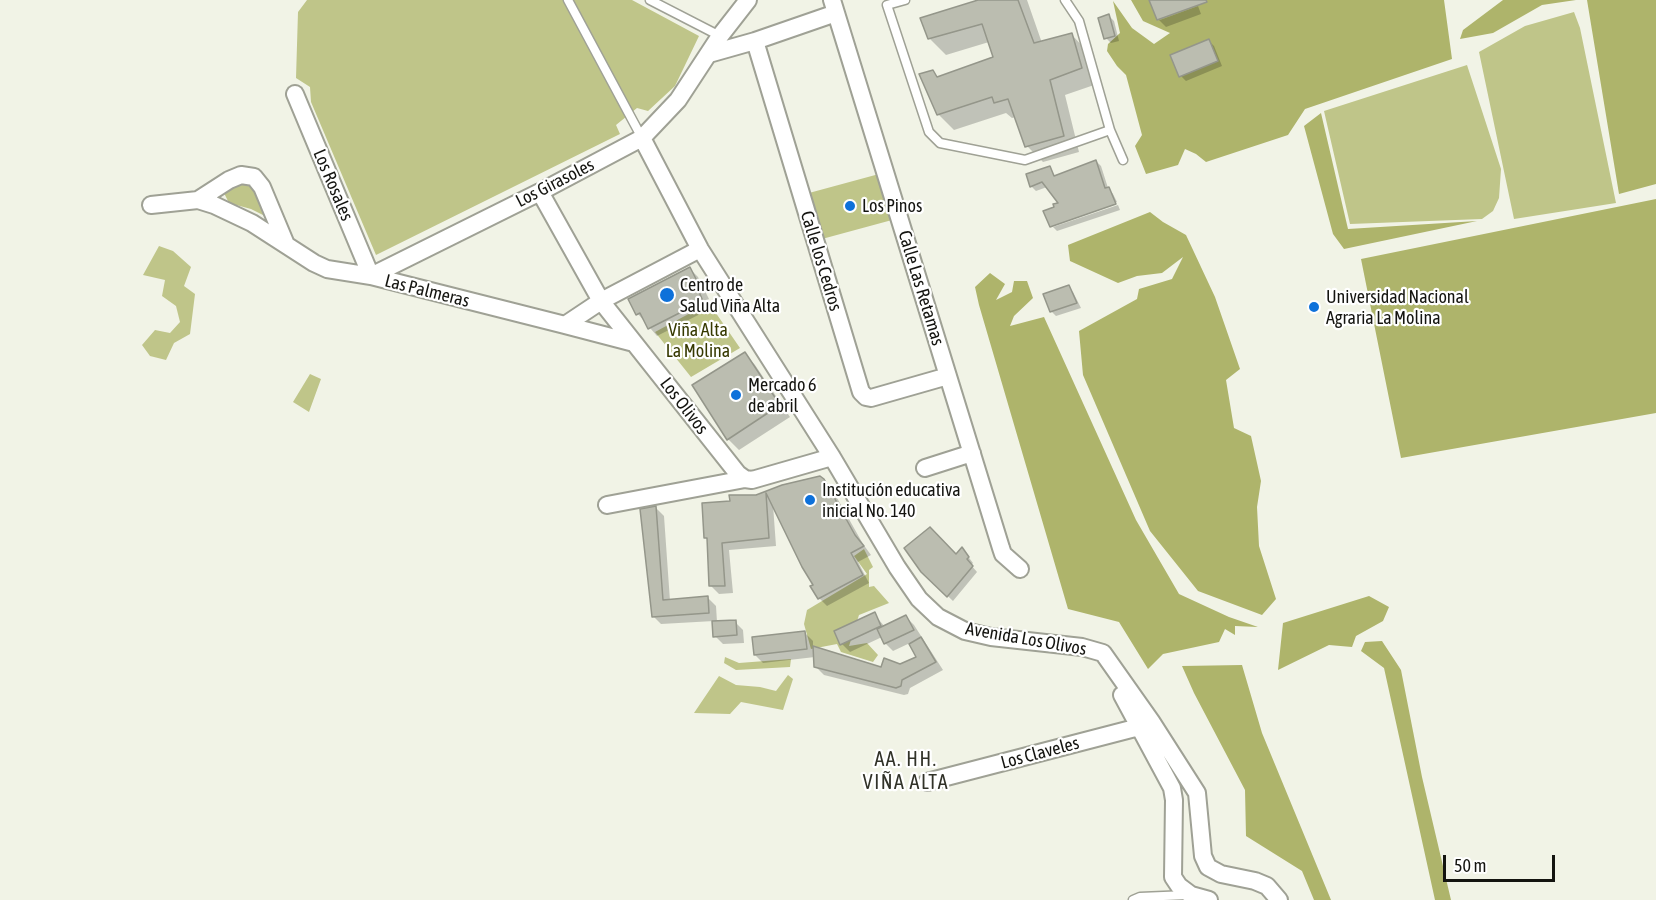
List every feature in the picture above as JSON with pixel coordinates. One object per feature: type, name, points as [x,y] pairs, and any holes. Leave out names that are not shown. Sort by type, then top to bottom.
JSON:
[{"type":"street","name":"Los Girasoles","points":[[371,276],[540,192],[642,138],[678,100],[720,36],[748,0]]},
{"type":"street","points":[[709,54],[755,41],[834,6]]},
{"type":"street","name":"Calle Las Retamas","points":[[834,6],[1003,554],[1020,569]]},
{"type":"street","name":"Calle los Cedros","points":[[755,41],[861,392],[871,398],[948,376]]},
{"type":"street","name":"Los Rosales","points":[[295,94],[371,276]]},
{"type":"street","name":"Avenida Los Olivos","points":[[642,138],[700,249],[832,457],[897,567],[919,598],[938,618],[965,631],[991,637],[1083,647],[1103,653],[1111,662],[1145,724],[1197,793],[1203,856],[1208,867],[1221,874],[1255,881],[1267,886],[1279,900]]},
{"type":"street","points":[[198,200],[240,175],[254,177],[262,187],[285,242]]},
{"type":"street","name":"Los Olivos","points":[[540,192],[601,301],[738,474],[746,479]]},
{"type":"street","name":"Las Palmeras","points":[[151,205],[198,200],[236,215],[285,242],[320,266],[371,276],[634,343]]},
{"type":"street","points":[[565,325],[601,301],[700,249]]},
{"type":"street","points":[[925,468],[972,453]]},
{"type":"street","points":[[606,505],[746,479],[752,480],[832,457]]},
{"type":"street","points":[[1145,724],[1172,788],[1174,800],[1173,877],[1179,886],[1191,895],[1209,900]]},
{"type":"street","name":"Los Claveles","points":[[927,782],[1145,724]]},
{"type":"lane","points":[[568,0],[642,138]]},
{"type":"lane","points":[[651,0],[720,36]]},
{"type":"lane","points":[[905,0],[887,5],[928,132],[940,143],[1025,160],[1110,130]]},
{"type":"lane","points":[[1065,0],[1079,21],[1110,130],[1123,160]]},
{"type":"lane","points":[[1134,900],[1140,897],[1191,895]]},
{"type":"green space","points":[[307,0],[632,0],[699,36],[675,86],[648,111],[637,108],[616,125],[620,134],[376,255],[311,102],[310,87],[296,78],[298,12]]},
{"type":"green space","points":[[1131,0],[1444,0],[1452,59],[1305,109],[1288,135],[1206,162],[1185,149],[1178,165],[1146,174],[1135,146],[1142,135],[1126,75],[1107,51],[1108,44],[1120,33],[1113,1],[1132,28],[1154,44],[1170,33],[1143,21]]},
{"type":"green space","points":[[1503,0],[1576,0],[1542,5],[1493,33],[1460,39],[1463,30]]},
{"type":"green space","points":[[1587,0],[1656,0],[1656,184],[1619,194]]},
{"type":"green space","points":[[1574,12],[1580,28],[1616,203],[1514,219],[1479,52],[1525,26]]},
{"type":"green space","points":[[1467,65],[1501,169],[1499,198],[1493,211],[1482,219],[1350,224],[1324,111]]},
{"type":"green space","points":[[1321,113],[1348,229],[1477,221],[1344,249],[1333,234],[1304,126]]},
{"type":"green space","name":"Los Pinos","points":[[879,174],[892,220],[822,239],[809,193]]},
{"type":"green space","points":[[237,182],[256,186],[265,209],[265,216],[251,209],[229,203],[223,191]]},
{"type":"green space","points":[[1656,199],[1656,413],[1401,458],[1361,259]]},
{"type":"green space","points":[[1150,212],[1186,235],[1215,297],[1240,369],[1226,380],[1234,428],[1251,436],[1261,481],[1257,507],[1259,546],[1276,599],[1262,615],[1198,591],[1150,531],[1083,375],[1079,331],[1137,299],[1139,289],[1172,279],[1183,257],[1162,273],[1137,276],[1118,283],[1070,261],[1068,245]]},
{"type":"green space","points":[[159,246],[173,251],[191,267],[184,286],[195,294],[190,334],[174,343],[166,360],[150,356],[142,345],[155,330],[170,333],[180,322],[176,306],[162,296],[165,280],[143,275]]},
{"type":"green space","points":[[990,273],[1005,284],[996,300],[1012,292],[1014,281],[1027,281],[1033,298],[1014,316],[1010,326],[1044,317],[1136,520],[1179,594],[1229,617],[1258,627],[1235,626],[1235,635],[1225,629],[1219,642],[1163,654],[1148,669],[1119,622],[1068,609],[979,305],[975,287]]},
{"type":"green space","name":"Viña Alta La Molina","points":[[709,303],[740,348],[691,377],[655,332]]},
{"type":"green space","points":[[310,374],[321,379],[309,412],[293,402]]},
{"type":"green space","points":[[864,549],[873,567],[869,570],[869,587],[874,586],[889,603],[859,615],[849,646],[867,643],[878,655],[873,662],[841,652],[837,644],[811,649],[804,624],[807,610],[867,574],[854,556]]},
{"type":"green space","points":[[1369,596],[1389,607],[1383,621],[1356,636],[1352,647],[1329,645],[1278,670],[1283,623]]},
{"type":"green space","points":[[1382,641],[1401,670],[1422,777],[1451,900],[1435,900],[1384,668],[1361,651],[1365,642]]},
{"type":"green space","points":[[725,657],[739,663],[791,659],[790,667],[736,670],[724,663]]},
{"type":"green space","points":[[1242,665],[1262,733],[1331,900],[1314,900],[1302,871],[1246,836],[1245,790],[1182,666]]},
{"type":"green space","points":[[788,675],[793,679],[783,710],[741,702],[730,714],[694,713],[719,676],[736,685],[776,691]]},
{"type":"building","points":[[978,0],[1018,0],[1034,43],[1072,33],[1082,68],[1050,80],[1064,136],[1025,147],[1008,99],[994,103],[992,97],[937,115],[919,74],[933,70],[937,77],[993,57],[982,24],[928,39],[920,18]]},
{"type":"building","points":[[1149,0],[1206,0],[1207,2],[1157,20]]},
{"type":"building","points":[[1109,14],[1115,36],[1104,39],[1098,18]]},
{"type":"building","points":[[1209,39],[1218,61],[1179,77],[1170,55]]},
{"type":"building","points":[[1096,160],[1105,188],[1109,187],[1116,204],[1050,227],[1043,211],[1058,203],[1042,182],[1030,187],[1026,174],[1050,166],[1054,176]]},
{"type":"building","name":"Centro de Salud Viña Alta","points":[[690,267],[702,291],[699,292],[703,301],[648,329],[640,313],[636,315],[628,299]]},
{"type":"building","points":[[1069,285],[1077,303],[1050,312],[1043,294]]},
{"type":"building","name":"Mercado 6 de abril","points":[[745,352],[780,405],[727,440],[692,385]]},
{"type":"building","points":[[820,476],[864,546],[851,553],[863,575],[818,599],[766,493],[769,538],[722,543],[725,586],[709,586],[707,538],[704,538],[702,503],[730,501],[729,495],[756,495],[782,485]]},
{"type":"building","points":[[656,506],[663,600],[708,596],[709,613],[652,617],[640,509]]},
{"type":"building","points":[[930,527],[956,554],[962,547],[973,566],[947,597],[921,572],[904,548]]},
{"type":"building","points":[[875,612],[881,626],[840,645],[834,631]]},
{"type":"building","points":[[906,615],[914,630],[884,644],[877,629]]},
{"type":"building","points":[[736,620],[737,635],[713,637],[712,621]]},
{"type":"building","points":[[805,631],[807,649],[754,655],[752,637]]},
{"type":"building","points":[[921,637],[936,662],[902,680],[901,686],[896,688],[814,667],[813,646],[881,667],[884,658],[900,664],[916,657],[909,644]]},
{"type":"place","name":"Los Pinos","points":[[850,206]]},
{"type":"place","name":"Centro de Salud Viña Alta","points":[[667,295]]},
{"type":"place","name":"Universidad Nacional Agraria La Molina","points":[[1314,307]]},
{"type":"place","name":"Mercado 6 de abril","points":[[736,395]]},
{"type":"place","name":"Institución educativa inicial No. 140","points":[[810,500]]},
{"type":"district","name":"AA. HH. VIÑA ALTA","points":[[906,772]]}]
